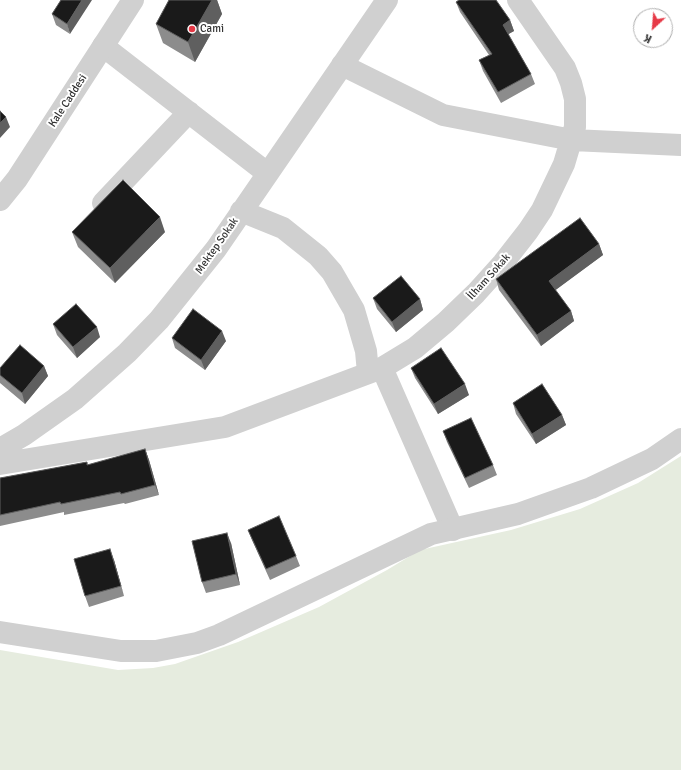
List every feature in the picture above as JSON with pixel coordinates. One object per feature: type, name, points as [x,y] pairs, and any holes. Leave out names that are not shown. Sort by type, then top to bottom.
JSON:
[{"type":"street","name":"Kale Caddesi","points":[[0,200],[17,180],[133,0]]},
{"type":"street","name":"İlham Sokak","points":[[0,464],[225,427],[375,370],[415,348],[446,322],[476,293],[516,247],[542,210],[554,187],[572,140],[576,112],[575,99],[571,83],[565,68],[518,0]]},
{"type":"street","name":"Mektep Sokak","points":[[0,449],[56,414],[93,384],[127,353],[159,320],[189,285],[216,249],[384,1]]},
{"type":"street","points":[[103,46],[268,173]]},
{"type":"street","points":[[342,65],[443,116],[572,140],[681,145]]},
{"type":"street","points":[[93,215],[189,112]]},
{"type":"street","points":[[241,211],[283,228],[318,256],[332,272],[354,310],[375,370],[453,530]]},
{"type":"street","points":[[0,632],[121,651],[156,651],[174,648],[218,635],[431,534],[518,514],[591,488],[652,459],[681,439]]},
{"type":"shaded area","points":[[681,456],[681,770],[0,770],[0,650],[118,670],[153,668],[175,664],[238,642],[319,607],[420,550],[511,530],[580,509],[638,483]]},
{"type":"building","points":[[61,0],[82,0],[67,24],[52,14]]},
{"type":"building","points":[[169,0],[212,0],[188,42],[156,24]]},
{"type":"building","points":[[459,0],[496,0],[510,20],[503,25],[531,74],[498,92],[479,60],[492,54],[456,2]]},
{"type":"building","points":[[0,111],[6,117],[0,123]]},
{"type":"building","points":[[123,180],[160,217],[110,268],[72,232]]},
{"type":"building","points":[[580,218],[599,244],[549,281],[571,311],[537,335],[496,279]]},
{"type":"building","points":[[401,276],[420,299],[392,322],[373,298]]},
{"type":"building","points":[[76,304],[97,327],[73,347],[53,324]]},
{"type":"building","points":[[193,309],[222,331],[201,360],[172,338]]},
{"type":"building","points":[[20,345],[44,366],[22,393],[0,375],[0,368]]},
{"type":"building","points":[[441,348],[465,384],[434,404],[411,368]]},
{"type":"building","points":[[542,384],[562,415],[532,434],[513,403]]},
{"type":"building","points":[[471,418],[493,465],[465,478],[443,431]]},
{"type":"building","points":[[145,449],[155,485],[121,494],[120,492],[61,504],[60,502],[0,515],[0,478],[87,462],[87,465]]},
{"type":"building","points":[[279,516],[296,556],[266,569],[248,530]]},
{"type":"building","points":[[227,533],[236,574],[202,582],[192,541]]},
{"type":"building","points":[[110,549],[121,586],[85,596],[74,559]]},
{"type":"place","name":"Cami","points":[[192,29]]}]
